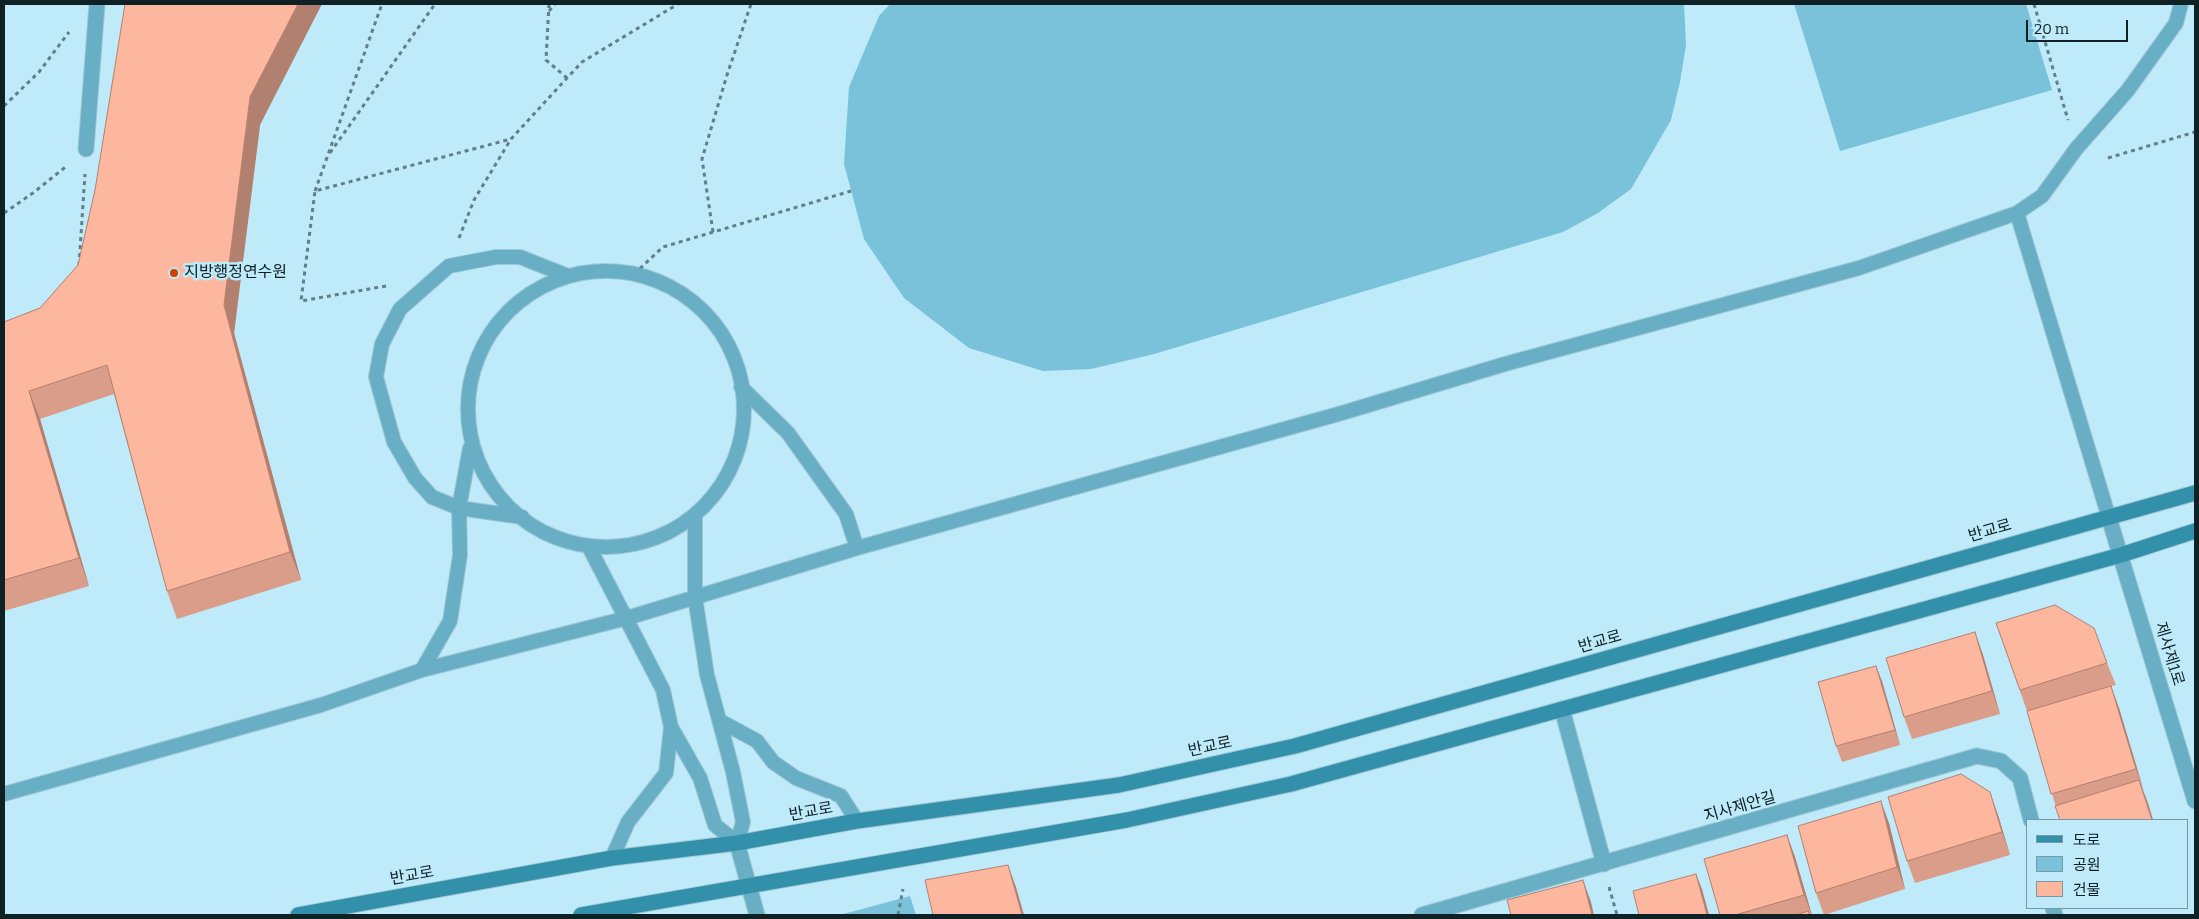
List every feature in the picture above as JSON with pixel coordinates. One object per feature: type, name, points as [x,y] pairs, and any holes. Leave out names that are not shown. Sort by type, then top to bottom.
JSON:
[{"type":"street","points":[[86,149],[97,4]]},
{"type":"street","name":"반교로","points":[[298,915],[612,858],[737,843],[857,821],[1119,785],[1295,746],[2195,493]]},
{"type":"street","name":"제사제1로","points":[[2109,518],[2195,800]]},
{"type":"street","points":[[581,915],[1136,818],[1291,784],[2121,555],[2195,531]]},
{"type":"street","points":[[1562,710],[1604,864]]},
{"type":"street","name":"지사제안길","points":[[1422,915],[1977,756],[2001,761],[2020,778],[2031,819]]},
{"type":"street","points":[[737,843],[757,915]]},
{"type":"lane","points":[[4,794],[321,705],[422,670],[627,618],[857,548],[1342,413],[1505,364],[1859,268],[2017,213],[2042,196],[2076,149],[2128,90],[2176,23],[2181,4]]},
{"type":"lane","points":[[2017,213],[2109,518]]},
{"type":"lane","points":[[522,517],[459,508],[432,497],[415,478],[394,442],[376,377],[382,344],[400,309],[449,266],[496,257],[520,257],[568,276]]},
{"type":"lane","points":[[422,670],[450,621],[460,555],[459,508],[470,448],[466,400],[481,348],[505,313],[537,288],[568,276],[614,269],[664,284],[692,301],[719,331],[739,366],[745,424],[739,456],[712,499],[695,515],[673,531],[634,546],[589,547],[544,530],[522,517],[494,488],[470,448]]},
{"type":"lane","points":[[741,387],[788,433],[846,514],[857,548]]},
{"type":"lane","points":[[589,547],[663,690],[671,727],[700,778],[715,825],[737,843],[743,822],[733,772],[707,675],[695,597],[695,515]]},
{"type":"lane","points":[[720,721],[757,741],[773,762],[796,778],[842,796],[857,821]]},
{"type":"lane","points":[[612,858],[628,822],[666,773],[671,727]]},
{"type":"path","points":[[382,4],[315,190],[301,301],[388,286]]},
{"type":"path","points":[[327,158],[435,4]]},
{"type":"path","points":[[549,4],[546,60],[567,78]]},
{"type":"path","points":[[549,11],[555,4]]},
{"type":"path","points":[[449,266],[474,200],[511,139],[582,62],[678,4]]},
{"type":"path","points":[[713,232],[702,159],[751,4]]},
{"type":"path","points":[[2034,4],[2076,149]]},
{"type":"path","points":[[4,106],[39,72],[73,27]]},
{"type":"path","points":[[2108,158],[2195,132]]},
{"type":"path","points":[[315,190],[511,139]]},
{"type":"path","points":[[4,212],[33,193],[86,149]]},
{"type":"path","points":[[78,267],[86,149]]},
{"type":"path","points":[[634,274],[663,247],[851,191]]},
{"type":"path","points":[[1608,884],[1617,915]]},
{"type":"path","points":[[898,915],[903,889]]},
{"type":"green space","points":[[890,4],[1684,4],[1686,45],[1671,120],[1631,189],[1598,213],[1563,232],[1154,354],[1091,369],[1043,371],[969,348],[904,298],[864,239],[844,164],[849,87],[879,16]]},
{"type":"green space","points":[[1794,4],[2026,4],[2052,90],[1840,151]]},
{"type":"green space","points":[[910,896],[916,915],[840,915]]},
{"type":"building","name":"지방행정연수원","points":[[125,4],[298,4],[250,97],[224,305],[290,552],[167,591],[107,365],[29,391],[79,558],[4,580],[4,322],[40,308],[78,265],[95,190]]},
{"type":"building","points":[[2055,605],[2094,628],[2107,663],[2020,690],[1996,623]]},
{"type":"building","points":[[1975,632],[1992,691],[1904,717],[1886,658]]},
{"type":"building","points":[[1876,666],[1895,730],[1836,746],[1818,682]]},
{"type":"building","points":[[2111,686],[2136,769],[2051,794],[2027,711]]},
{"type":"building","points":[[1961,774],[1990,792],[2002,832],[1907,861],[1888,797]]},
{"type":"building","points":[[2139,780],[2152,819],[2060,819],[2055,806]]},
{"type":"building","points":[[1881,801],[1897,867],[1816,893],[1798,826]]},
{"type":"building","points":[[1787,835],[1804,895],[1735,915],[1720,915],[1704,859]]},
{"type":"building","points":[[1008,865],[1022,915],[933,915],[925,880]]},
{"type":"building","points":[[1696,874],[1707,915],[1639,915],[1633,891]]},
{"type":"building","points":[[1583,880],[1592,915],[1511,915],[1507,900]]},
{"type":"building","points":[[1808,911],[1810,915],[1796,915]]},
{"type":"place","name":"지방행정연수원","points":[[174,273]]}]
